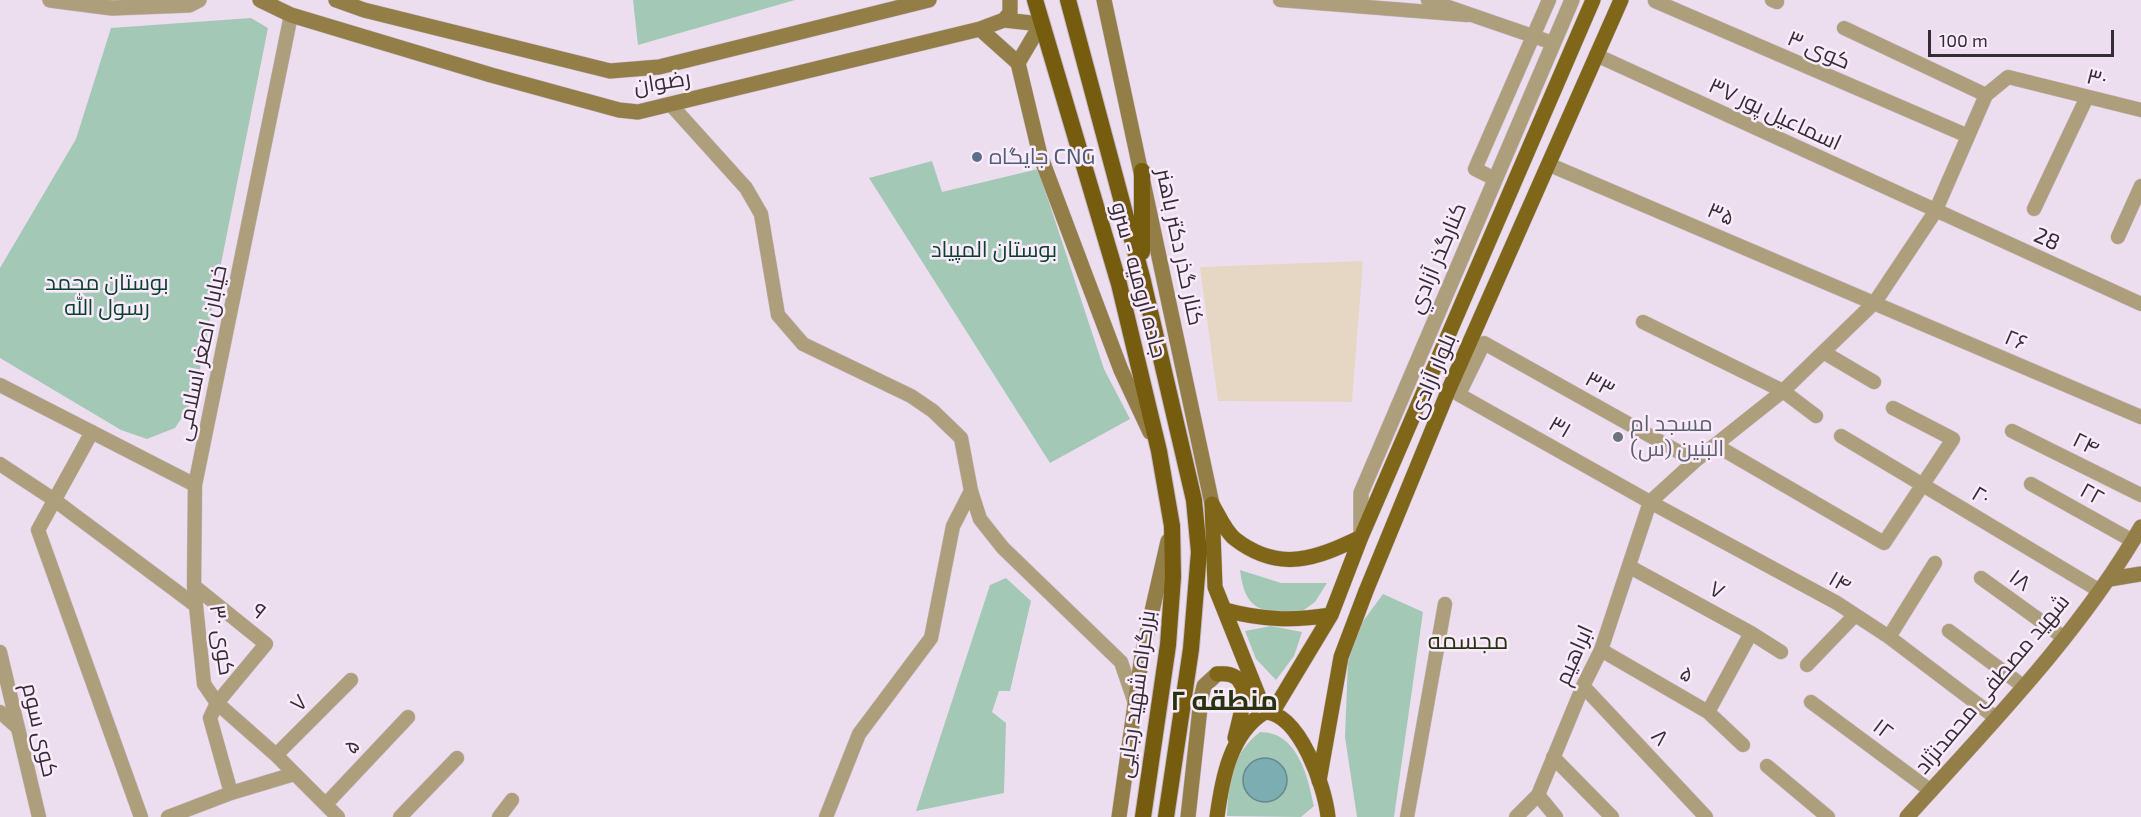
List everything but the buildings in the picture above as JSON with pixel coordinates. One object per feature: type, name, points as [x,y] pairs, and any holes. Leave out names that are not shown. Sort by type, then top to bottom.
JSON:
[{"type":"highway","name":"جاده ارومیه - سرو","points":[[1035,0],[1119,284],[1159,451],[1172,526],[1173,577]]},
{"type":"highway","name":"جاده ارومیه - سرو","points":[[1068,0],[1142,277],[1194,500]]},
{"type":"highway","points":[[1142,171],[1142,277]]},
{"type":"highway","name":"بزرگراه شهید رجایی","points":[[1166,817],[1191,649],[1199,552],[1194,500]]},
{"type":"highway","name":"بزرگراه شهید رجایی","points":[[1143,817],[1168,645],[1173,577]]},
{"type":"main road","name":"رضوان","points":[[260,0],[291,15],[491,75],[619,110],[638,112],[672,106],[980,29],[1004,20],[1041,24]]},
{"type":"main road","name":"رضوان","points":[[336,0],[366,5],[610,71],[659,67],[929,0]]},
{"type":"main road","points":[[1004,20],[1010,13],[1010,0]]},
{"type":"main road","name":"کنار گذر دکتر باهنر","points":[[1104,0],[1212,504]]},
{"type":"main road","name":"بلوار آزادی","points":[[1231,754],[1247,726],[1268,712],[1331,615],[1360,537],[1593,0]]},
{"type":"main road","name":"بلوار آزادی","points":[[1319,781],[1341,657],[1596,54],[1621,0]]},
{"type":"main road","points":[[1018,63],[1041,24]]},
{"type":"main road","points":[[980,29],[1018,63],[1040,155],[1121,370],[1159,451]]},
{"type":"main road","points":[[1212,504],[1233,537],[1256,551],[1277,558],[1299,560],[1323,555],[1360,537]]},
{"type":"main road","points":[[1212,504],[1215,586],[1268,712],[1281,717],[1295,730],[1319,781],[1328,817]]},
{"type":"main road","points":[[1119,817],[1142,655],[1172,526]]},
{"type":"main road","name":"شهید مصطفی محمدنژاد","points":[[1907,817],[1996,718],[2105,585],[2141,527]]},
{"type":"main road","points":[[2105,585],[2141,574]]},
{"type":"main road","points":[[1225,610],[1256,618],[1283,620],[1331,615]]},
{"type":"main road","points":[[1188,817],[1204,686],[1216,674],[1226,673],[1241,683],[1244,692],[1231,754],[1224,774],[1217,817]]},
{"type":"street","points":[[50,0],[112,8],[189,5],[199,0]]},
{"type":"street","points":[[1280,0],[1467,15]]},
{"type":"street","points":[[1428,0],[1553,43]]},
{"type":"street","points":[[1495,179],[1475,169],[1550,0]]},
{"type":"street","name":"کنارگذر آزادي","points":[[1360,537],[1361,493],[1572,0]]},
{"type":"street","name":"کوی ۳","points":[[1655,1],[1968,136]]},
{"type":"street","name":"خیابان اصغر اسلامی","points":[[0,385],[195,485],[291,15]]},
{"type":"street","points":[[1650,502],[1695,461],[1717,446],[1784,391],[1875,302],[1935,212],[1986,95],[1844,28]]},
{"type":"street","name":"اسماعیل پور ۳۷","points":[[1596,54],[1935,212]]},
{"type":"street","name":"۳۰","points":[[1986,95],[2008,77],[2141,110]]},
{"type":"street","points":[[2034,209],[2087,98]]},
{"type":"street","points":[[672,106],[746,188],[761,214],[778,315],[790,331],[802,344],[911,396],[933,411],[961,438],[971,491],[980,519],[1003,548],[1121,663],[1135,703]]},
{"type":"street","name":"۳۵","points":[[1550,165],[1875,302]]},
{"type":"street","points":[[2118,237],[2141,186]]},
{"type":"street","name":"28","points":[[1935,212],[2141,304]]},
{"type":"street","name":"۲۶","points":[[1875,302],[2141,417]]},
{"type":"street","points":[[1643,322],[1784,391],[1816,416]]},
{"type":"street","name":"۳۳","points":[[1454,392],[1484,343],[1695,461]]},
{"type":"street","points":[[1823,352],[1874,382]]},
{"type":"street","name":"۳۱","points":[[1454,392],[1650,502]]},
{"type":"street","points":[[1717,446],[1884,543],[1953,439],[1893,408]]},
{"type":"street","name":"۲۴","points":[[2012,431],[2141,495]]},
{"type":"street","points":[[92,432],[53,499],[38,530],[141,817]]},
{"type":"street","name":"۲۰","points":[[1841,436],[1922,485],[2105,585]]},
{"type":"street","points":[[0,464],[53,499],[195,605]]},
{"type":"street","name":"۲۲","points":[[2031,484],[2133,541]]},
{"type":"street","name":"کوی ۳۰","points":[[195,485],[194,586],[204,684],[217,704],[276,755],[338,817]]},
{"type":"street","points":[[826,817],[859,734],[931,638],[953,526],[971,491]]},
{"type":"street","name":"ابراهیم","points":[[1538,795],[1583,686],[1601,650],[1650,502]]},
{"type":"street","name":"۱۴","points":[[1650,502],[1855,615],[1889,637],[1996,718]]},
{"type":"street","points":[[1889,637],[1935,563]]},
{"type":"street","name":"۷","points":[[1630,567],[1751,633],[1781,652]]},
{"type":"street","name":"۱۸","points":[[1982,578],[2063,637]]},
{"type":"street","name":"۹","points":[[194,586],[266,644],[217,704]]},
{"type":"street","points":[[1407,817],[1445,604]]},
{"type":"street","points":[[1807,665],[1855,615]]},
{"type":"street","points":[[1949,631],[2023,686]]},
{"type":"street","points":[[1708,712],[1751,633]]},
{"type":"street","name":"۵","points":[[1601,650],[1708,712],[1743,745]]},
{"type":"street","name":"کوی سوم","points":[[0,652],[39,817]]},
{"type":"street","points":[[1121,663],[1142,655]]},
{"type":"street","name":"۷","points":[[276,755],[351,680]]},
{"type":"street","name":"۸","points":[[1583,686],[1706,817]]},
{"type":"street","name":"۱۲","points":[[1811,702],[1931,791]]},
{"type":"street","points":[[217,704],[210,718],[231,793]]},
{"type":"street","points":[[0,712],[17,727]]},
{"type":"street","name":"۵","points":[[326,804],[408,717]]},
{"type":"street","points":[[1554,757],[1612,817]]},
{"type":"street","points":[[400,817],[457,758]]},
{"type":"street","points":[[1767,766],[1828,817]]},
{"type":"street","points":[[168,817],[231,793],[294,774]]},
{"type":"street","points":[[1516,817],[1538,795],[1556,817]]},
{"type":"street","points":[[499,817],[512,800]]},
{"type":"shaded area","points":[[1363,261],[1352,402],[1218,401],[1200,267]]},
{"type":"shaded area","points":[[1265,758],[1281,764],[1287,780],[1281,796],[1265,802],[1249,796],[1243,780],[1249,764]]},
{"type":"green space","points":[[633,0],[795,0],[638,45]]},
{"type":"green space","name":"بوستان محمد رسول الله","points":[[251,18],[268,28],[194,399],[175,428],[147,439],[121,430],[0,358],[0,268],[76,139],[111,28]]},
{"type":"green space","name":"بوستان المپیاد","points":[[932,161],[942,192],[1038,169],[1104,369],[1130,419],[1050,463],[869,178]]},
{"type":"green space","points":[[1240,570],[1281,583],[1327,583],[1315,602],[1297,615],[1273,612],[1264,610],[1250,601],[1242,584]]},
{"type":"green space","points":[[1006,578],[1031,601],[1010,691],[999,691],[992,712],[1006,723],[1004,793],[916,811],[990,585]]},
{"type":"green space","points":[[1383,594],[1423,612],[1394,817],[1357,817],[1345,737],[1348,661],[1361,624]]},
{"type":"green space","points":[[1271,626],[1302,632],[1294,656],[1276,680],[1256,659],[1245,631]]},
{"type":"green space","points":[[1260,732],[1284,739],[1299,758],[1314,806],[1301,817],[1227,816],[1229,791],[1237,759]]},
{"type":"place","name":"جایگاه CNG","points":[[977,157]]},
{"type":"place","name":"مسجد ام البنین (س)","points":[[1618,437]]},
{"type":"district","name":"مجسمه","points":[[1468,641]]},
{"type":"district","name":"منطقه ۲","points":[[1224,701]]}]
